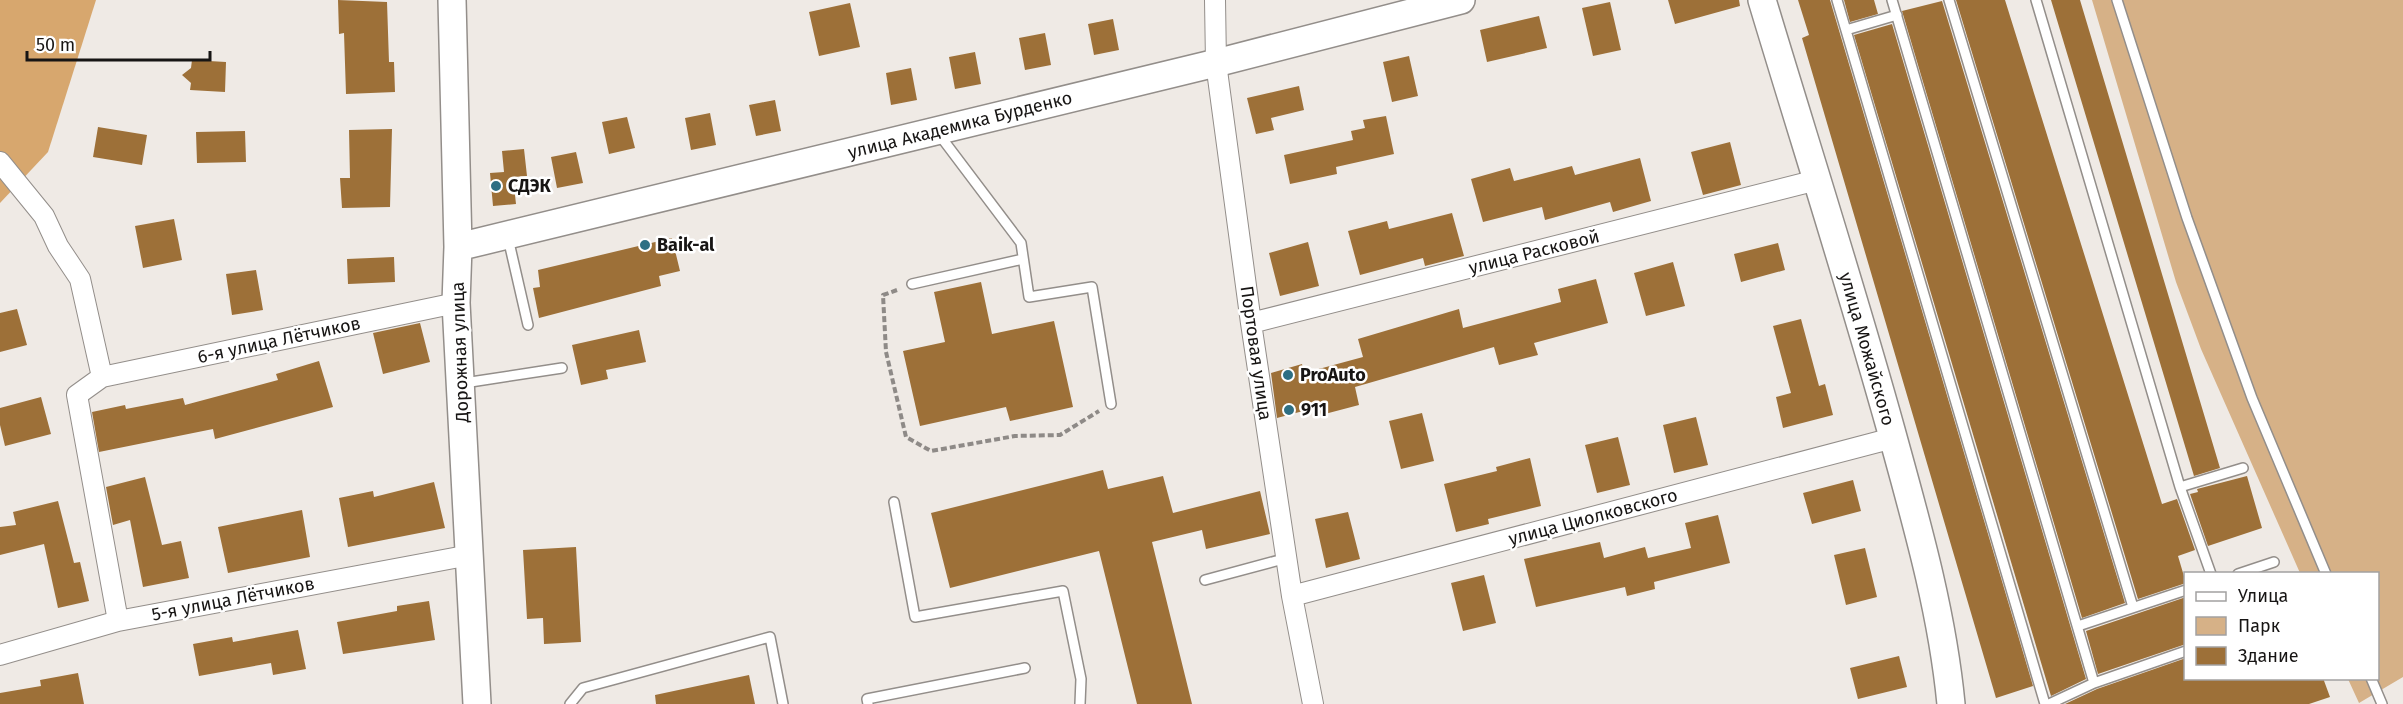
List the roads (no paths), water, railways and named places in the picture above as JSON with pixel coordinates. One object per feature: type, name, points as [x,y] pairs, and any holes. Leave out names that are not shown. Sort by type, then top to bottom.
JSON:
[{"type":"street","name":"Дорожная улица","points":[[452,0],[458,247],[456,303],[477,704]]},
{"type":"street","name":"Портовая улица","points":[[1215,0],[1216,63],[1251,323],[1292,596],[1313,704]]},
{"type":"street","name":"улица Академика Бурденко","points":[[458,247],[1216,63],[1461,0]]},
{"type":"street","name":"улица Можайского","points":[[1762,0],[1893,438],[1926,557],[1943,636],[1951,704]]},
{"type":"street","points":[[0,162],[44,216],[58,246],[80,279],[102,377],[77,395],[118,621]]},
{"type":"street","name":"улица Расковой","points":[[1251,323],[1817,180]]},
{"type":"street","name":"6-я улица Лётчиков","points":[[102,377],[456,303]]},
{"type":"street","name":"улица Циолковского","points":[[1292,596],[1893,438]]},
{"type":"street","name":"5-я улица Лётчиков","points":[[0,655],[118,621],[470,555]]},
{"type":"lane","points":[[1837,0],[2047,704],[2094,684],[2184,652]]},
{"type":"lane","points":[[1892,0],[2094,684]]},
{"type":"lane","points":[[1949,0],[2133,607]]},
{"type":"lane","points":[[2036,0],[2181,488],[2211,572]]},
{"type":"lane","points":[[2117,0],[2187,218],[2252,399],[2326,572]]},
{"type":"lane","points":[[1846,30],[1897,15]]},
{"type":"lane","points":[[937,131],[1021,243],[1029,297],[1092,287],[1111,404]]},
{"type":"lane","points":[[508,235],[528,325]]},
{"type":"lane","points":[[912,284],[1023,259]]},
{"type":"lane","points":[[460,384],[562,368]]},
{"type":"lane","points":[[2181,488],[2243,468]]},
{"type":"lane","points":[[894,502],[915,617],[1064,591],[1081,679],[1080,704]]},
{"type":"lane","points":[[1205,580],[1287,558]]},
{"type":"lane","points":[[2241,572],[2274,562]]},
{"type":"lane","points":[[2078,626],[2184,591]]},
{"type":"lane","points":[[570,704],[583,687],[770,637],[783,704]]},
{"type":"lane","points":[[868,704],[867,699],[1025,668]]},
{"type":"lane","points":[[2372,680],[2382,704]]},
{"type":"place","name":"СДЭК","points":[[496,186]]},
{"type":"place","name":"Baik-al","points":[[645,245]]},
{"type":"place","name":"ProAuto","points":[[1288,375]]},
{"type":"place","name":"911","points":[[1289,410]]}]
